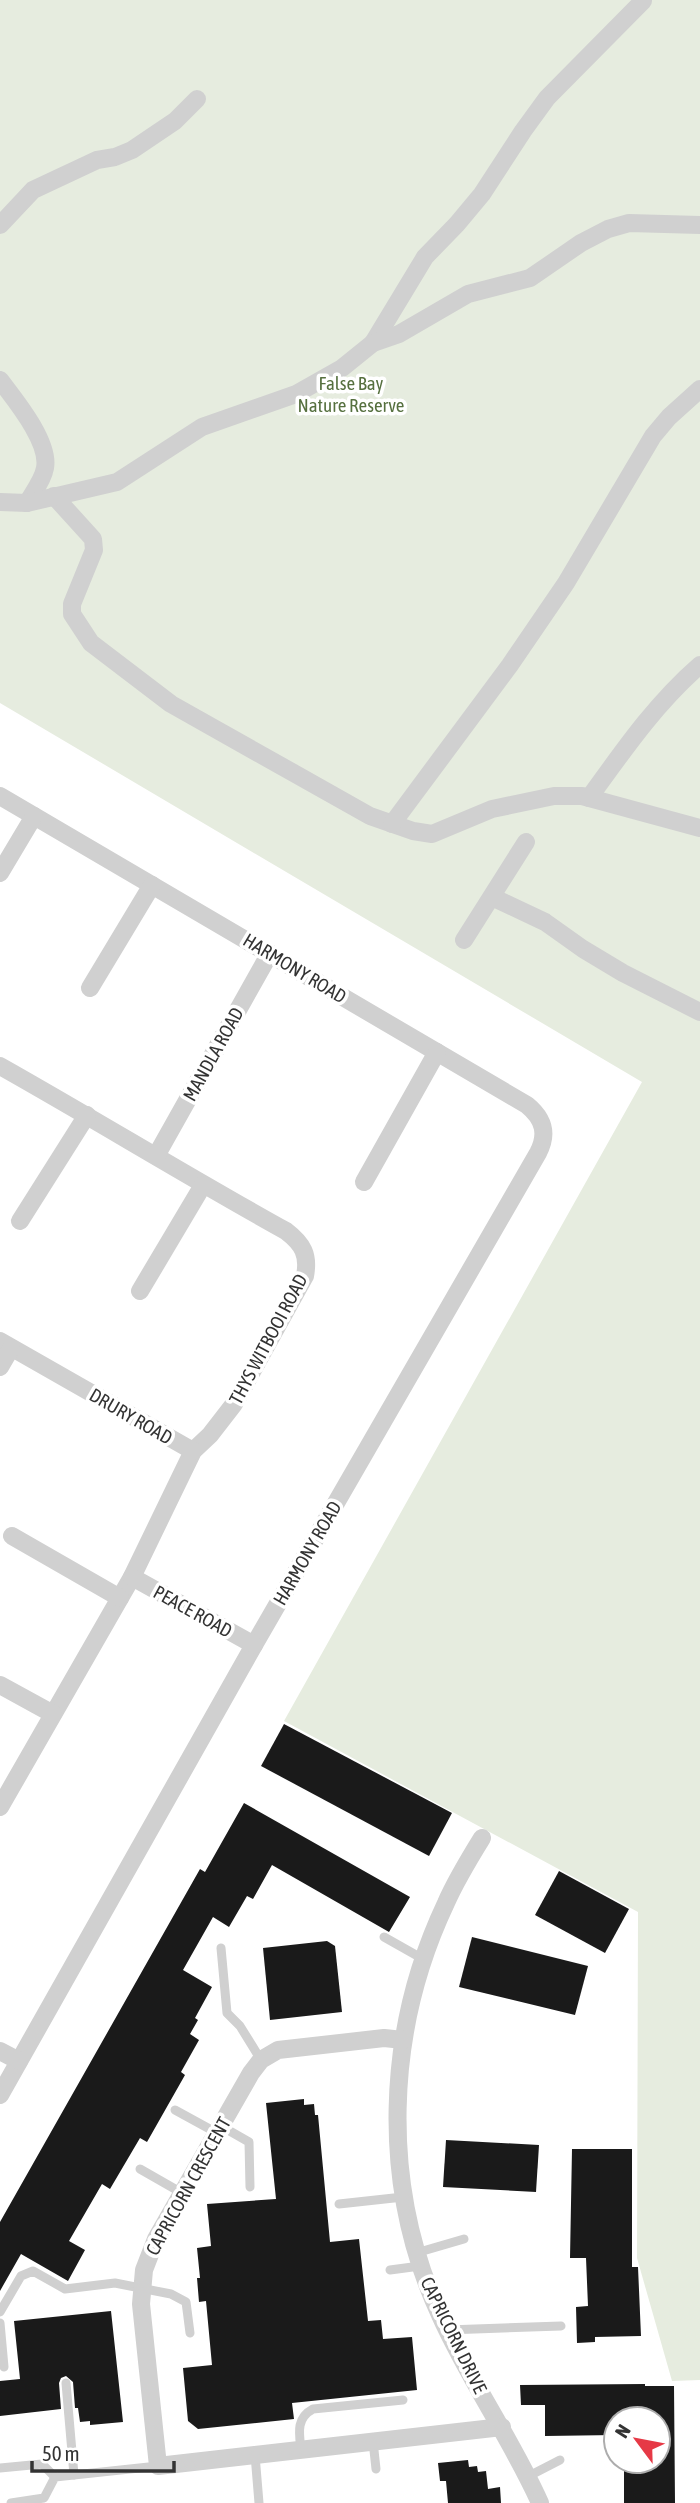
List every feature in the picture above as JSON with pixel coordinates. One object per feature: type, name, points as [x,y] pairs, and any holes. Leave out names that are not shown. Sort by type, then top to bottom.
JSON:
[{"type":"street","points":[[373,344],[425,257],[482,194],[547,98],[643,1]]},
{"type":"street","points":[[0,225],[33,190],[97,160],[132,150],[175,121],[197,99]]},
{"type":"street","points":[[0,502],[27,503],[117,482],[202,427],[296,394],[342,368],[373,344],[399,334],[468,294],[530,278],[581,243],[608,229],[629,223],[700,225]]},
{"type":"street","points":[[0,380],[24,413],[45,456],[45,470],[27,503]]},
{"type":"street","points":[[393,824],[510,665],[566,583],[653,436],[669,417],[700,389]]},
{"type":"street","points":[[54,496],[93,539],[94,550],[72,604],[72,614],[91,643],[171,704],[370,816],[413,831],[432,834],[492,809],[554,796],[589,798],[700,828]]},
{"type":"street","points":[[589,798],[630,741],[679,683],[700,665]]},
{"type":"street","name":"HARMONY ROAD","points":[[0,796],[527,1105],[538,1114],[543,1124],[542,1145],[254,1645],[0,2095]]},
{"type":"street","points":[[0,873],[34,816]]},
{"type":"street","points":[[464,940],[526,842]]},
{"type":"street","points":[[89,988],[152,885]]},
{"type":"street","points":[[492,897],[545,922],[623,974],[700,1012]]},
{"type":"street","name":"MANDLA ROAD","points":[[156,1156],[270,953]]},
{"type":"street","points":[[364,1182],[437,1052]]},
{"type":"street","name":"THYS WITBOOI ROAD","points":[[0,1066],[286,1231],[298,1240],[305,1250],[305,1276],[234,1404],[216,1429],[193,1451]]},
{"type":"street","points":[[20,1221],[87,1115]]},
{"type":"street","points":[[140,1291],[203,1185]]},
{"type":"street","points":[[0,1367],[6,1345]]},
{"type":"street","name":"DRURY ROAD","points":[[0,1807],[132,1577],[193,1451],[6,1345]]},
{"type":"street","points":[[12,1536],[120,1598]]},
{"type":"street","name":"PEACE ROAD","points":[[132,1577],[254,1645]]},
{"type":"street","points":[[0,1685],[53,1714]]},
{"type":"street","name":"CAPRICORN DRIVE","points":[[482,1838],[446,1902],[423,1959],[409,2007],[398,2082],[397,2142],[403,2197],[418,2260],[447,2330],[502,2427],[540,2503]]},
{"type":"street","points":[[261,2060],[278,2050],[384,2038],[403,2040]]},
{"type":"street","points":[[0,2051],[19,2061]]},
{"type":"street","name":"CAPRICORN CRESCENT","points":[[158,2466],[141,2286],[149,2255],[182,2193],[261,2060]]},
{"type":"street","points":[[158,2466],[502,2427]]},
{"type":"lane","points":[[384,1937],[423,1959]]},
{"type":"lane","points":[[221,1948],[227,2013],[240,2026],[261,2060]]},
{"type":"lane","points":[[175,2110],[249,2142],[250,2187]]},
{"type":"lane","points":[[140,2169],[182,2193]]},
{"type":"lane","points":[[339,2204],[403,2197]]},
{"type":"lane","points":[[390,2270],[464,2239]]},
{"type":"lane","points":[[0,2312],[21,2276],[28,2271],[37,2272],[65,2289],[115,2283],[171,2294],[186,2302],[190,2333]]},
{"type":"lane","points":[[0,2323],[4,2367]]},
{"type":"lane","points":[[447,2330],[561,2326]]},
{"type":"lane","points":[[65,2383],[74,2475]]},
{"type":"lane","points":[[301,2449],[300,2421],[313,2409],[402,2400]]},
{"type":"lane","points":[[373,2441],[376,2469]]},
{"type":"lane","points":[[254,2455],[259,2503]]},
{"type":"lane","points":[[527,2477],[560,2460]]},
{"type":"lane","points":[[0,2468],[41,2464],[55,2477],[158,2466]]},
{"type":"lane","points":[[11,2503],[44,2498],[55,2477]]},
{"type":"green space","name":"False Bay Nature Reserve","points":[[0,0],[700,0],[700,2380],[672,2381],[637,2258],[638,1912],[284,1721],[642,1082],[0,703]]},
{"type":"building","points":[[284,1724],[452,1813],[429,1856],[261,1766]]},
{"type":"building","points":[[244,1803],[410,1897],[389,1932],[272,1865],[253,1899],[247,1896],[229,1927],[213,1917],[183,1970],[212,1987],[195,2018],[198,2020],[190,2034],[199,2040],[181,2072],[185,2075],[147,2142],[140,2138],[110,2189],[102,2184],[69,2241],[85,2250],[68,2281],[21,2254],[0,2291],[0,2222],[200,1869],[205,1872]]},
{"type":"building","points":[[559,1871],[629,1909],[605,1953],[535,1915]]},
{"type":"building","points":[[472,1937],[588,1966],[575,2015],[459,1987]]},
{"type":"building","points":[[327,1941],[335,1946],[342,2012],[270,2020],[263,1948]]},
{"type":"building","points":[[304,2099],[304,2105],[314,2104],[315,2115],[318,2115],[330,2242],[359,2239],[368,2321],[381,2320],[383,2339],[412,2337],[417,2390],[292,2403],[294,2419],[198,2429],[188,2421],[183,2368],[212,2365],[206,2301],[199,2302],[197,2278],[200,2278],[197,2248],[211,2246],[207,2204],[276,2199],[266,2103]]},
{"type":"building","points":[[446,2140],[539,2145],[536,2192],[443,2187]]},
{"type":"building","points":[[572,2149],[632,2149],[632,2267],[638,2267],[641,2336],[595,2337],[595,2342],[577,2343],[576,2307],[588,2306],[586,2258],[570,2258]]},
{"type":"building","points":[[111,2311],[123,2422],[90,2425],[90,2421],[80,2422],[78,2408],[75,2408],[73,2382],[66,2376],[61,2378],[59,2383],[61,2409],[0,2416],[0,2381],[20,2379],[14,2321]]},
{"type":"building","points":[[520,2385],[674,2386],[675,2503],[624,2503],[624,2475],[672,2475],[672,2405],[602,2405],[602,2435],[545,2436],[545,2405],[521,2405]]},
{"type":"building","points":[[468,2460],[469,2467],[477,2466],[478,2472],[486,2471],[488,2489],[500,2487],[501,2503],[448,2503],[446,2481],[440,2481],[438,2463]]}]
